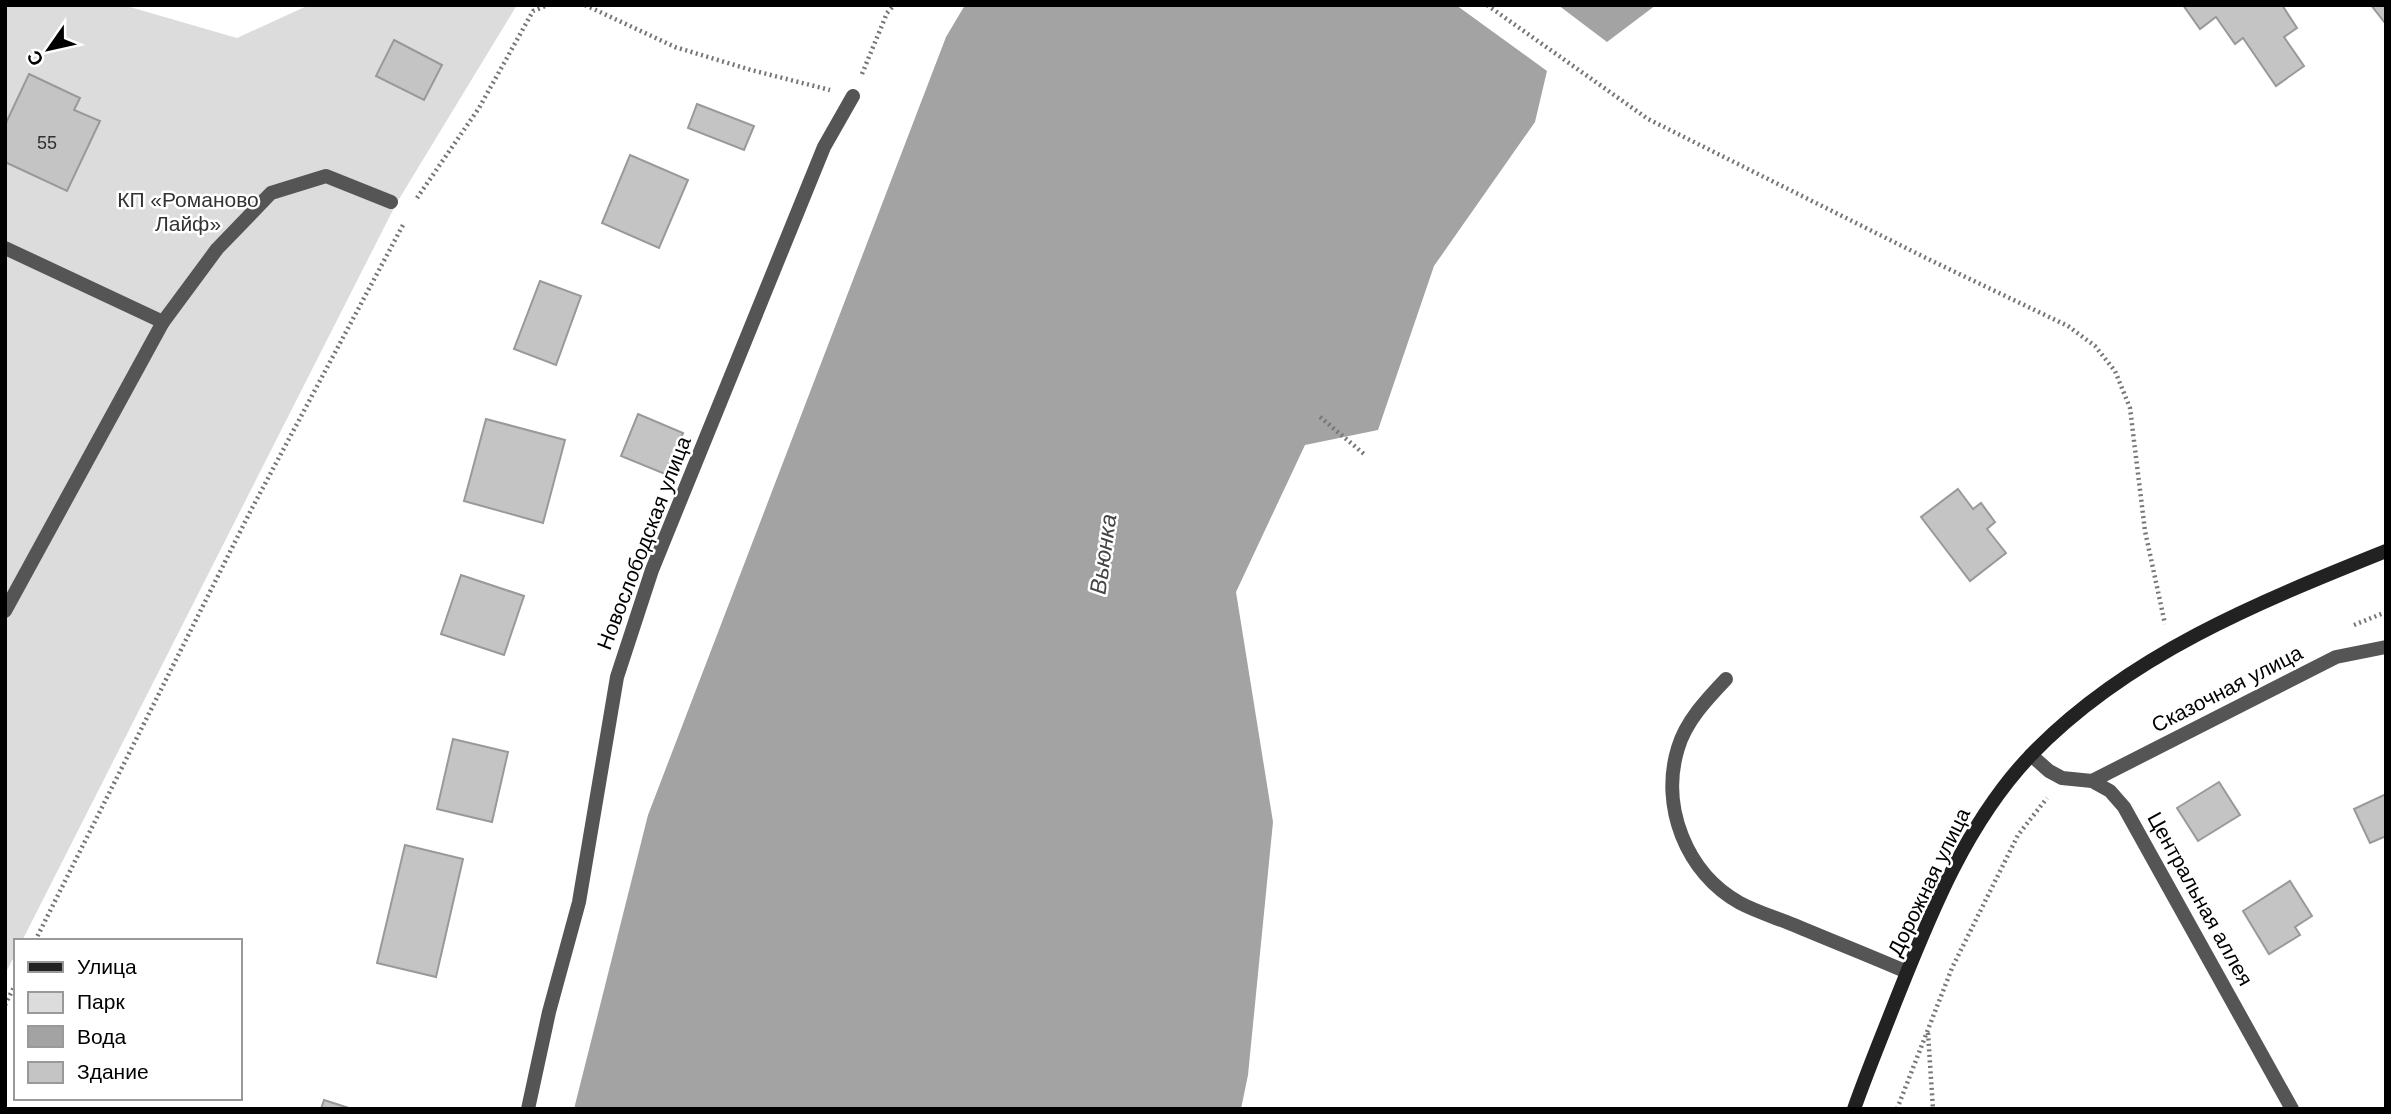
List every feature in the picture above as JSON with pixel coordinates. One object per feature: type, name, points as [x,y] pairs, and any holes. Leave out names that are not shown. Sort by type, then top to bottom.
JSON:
[{"type":"main road","name":"Дорожная улица","points":[[1854,1109],[1907,972],[1964,850],[2003,788],[2031,755],[2117,681],[2169,649],[2230,618],[2386,551]]},
{"type":"street","name":"Новослободская улица","points":[[528,1109],[549,1012],[579,902],[617,677],[657,558],[824,147],[853,96]]},
{"type":"street","points":[[5,611],[163,322],[217,249],[271,192],[326,176],[391,202]]},
{"type":"street","points":[[5,248],[163,322]]},
{"type":"street","name":"Сказочная улица","points":[[2092,781],[2336,657],[2386,647]]},
{"type":"street","points":[[1726,679],[1704,702],[1689,724],[1678,746],[1672,776],[1672,804],[1678,828],[1694,859],[1712,882],[1740,902],[1907,972]]},
{"type":"street","name":"Центральная аллея","points":[[2031,755],[2049,771],[2062,778],[2092,781],[2110,791],[2131,818],[2292,1109]]},
{"type":"path","points":[[416,199],[479,107],[533,11],[548,5]]},
{"type":"path","points":[[585,5],[675,47],[751,71],[853,96],[887,13],[894,5]]},
{"type":"path","points":[[1487,5],[1648,120],[2068,326],[2095,346],[2115,371],[2130,408],[2145,531],[2169,649]]},
{"type":"path","points":[[36,939],[250,512],[404,223]]},
{"type":"path","points":[[1320,417],[1364,454]]},
{"type":"path","points":[[5,1005],[14,987]]},
{"type":"path","points":[[1928,1030],[1933,1109]]},
{"type":"green space","name":"КП «Романово Лайф»","points":[[5,5],[123,5],[237,38],[309,5],[517,5],[396,204],[23,939],[14,939],[14,957],[5,974]]},
{"type":"water","name":"Вьюнка","points":[[965,5],[1456,5],[1547,71],[1535,122],[1434,266],[1378,430],[1305,445],[1236,592],[1273,822],[1248,1075],[1241,1109],[574,1109],[648,815],[946,37]]},
{"type":"water","points":[[1558,5],[1656,5],[1607,42]]},
{"type":"building","points":[[2183,5],[2282,5],[2297,28],[2284,37],[2304,66],[2276,86],[2243,38],[2235,44],[2216,17],[2200,29]]},
{"type":"building","points":[[2371,5],[2386,5],[2385,23]]},
{"type":"building","points":[[394,40],[442,65],[424,100],[376,76]]},
{"type":"building","points":[[29,74],[80,98],[74,110],[100,121],[67,191],[5,162],[5,125]]},
{"type":"building","points":[[697,104],[754,126],[744,150],[688,128]]},
{"type":"building","points":[[630,155],[688,180],[659,248],[602,223]]},
{"type":"building","points":[[540,281],[581,296],[556,365],[514,349]]},
{"type":"building","points":[[638,414],[683,433],[665,474],[621,456]]},
{"type":"building","points":[[486,419],[565,440],[543,523],[464,501]]},
{"type":"building","points":[[1958,489],[1973,509],[1981,503],[1995,522],[1987,529],[2006,553],[1970,581],[1921,517]]},
{"type":"building","points":[[461,575],[524,596],[504,655],[441,634]]},
{"type":"building","points":[[453,739],[508,752],[492,822],[437,809]]},
{"type":"building","points":[[2219,782],[2240,815],[2198,841],[2177,808]]},
{"type":"building","points":[[2386,794],[2386,836],[2370,843],[2354,809]]},
{"type":"building","points":[[405,845],[463,859],[436,977],[377,963]]},
{"type":"building","points":[[2290,881],[2312,916],[2295,927],[2300,935],[2269,954],[2243,911]]},
{"type":"building","points":[[324,1100],[352,1109],[321,1109]]}]
